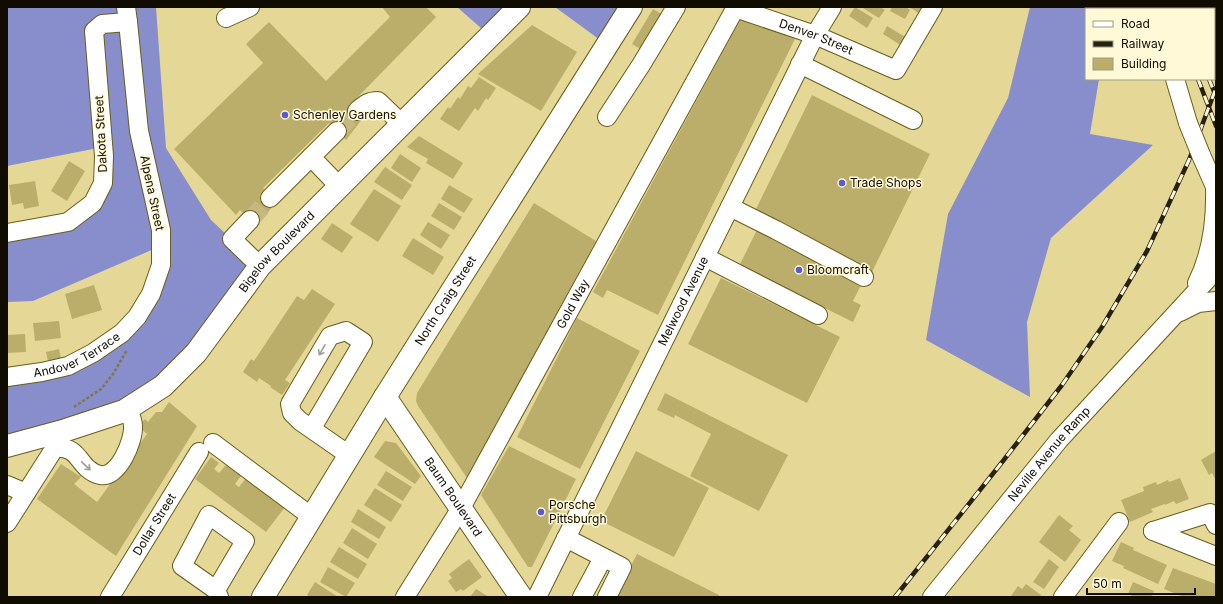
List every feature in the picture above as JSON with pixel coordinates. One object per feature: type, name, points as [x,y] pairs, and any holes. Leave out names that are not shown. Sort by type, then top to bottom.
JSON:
[{"type":"main road","name":"Bigelow Boulevard","points":[[7,446],[61,439],[128,409],[163,386],[196,353],[260,266],[518,7]]},
{"type":"main road","name":"North Craig Street","points":[[263,597],[349,455],[631,7]]},
{"type":"main road","name":"Baum Boulevard","points":[[385,398],[521,597]]},
{"type":"street","points":[[226,18],[250,7]]},
{"type":"street","points":[[607,117],[676,7]]},
{"type":"street","name":"Melwood Avenue","points":[[537,597],[800,64],[832,7]]},
{"type":"street","name":"Denver Street","points":[[736,8],[815,35],[896,70],[933,7]]},
{"type":"street","name":"Gold Way","points":[[405,597],[461,508],[736,8]]},
{"type":"street","name":"Dakota Street","points":[[7,233],[68,222],[93,204],[103,183],[104,156],[94,31],[102,24],[127,15]]},
{"type":"street","name":"Alpena Street","points":[[127,15],[139,131],[161,230],[161,264],[151,294],[137,317]]},
{"type":"street","points":[[800,64],[914,120]]},
{"type":"street","points":[[1175,80],[1188,123],[1216,188]]},
{"type":"street","points":[[357,111],[370,101],[378,101],[402,124]]},
{"type":"street","points":[[270,198],[280,180],[311,157],[337,131]]},
{"type":"street","points":[[311,157],[339,186]]},
{"type":"street","name":"Neville Avenue Ramp","points":[[1189,299],[1206,263],[1214,222],[1216,188]]},
{"type":"street","points":[[730,207],[864,277]]},
{"type":"street","points":[[250,220],[232,239],[260,266]]},
{"type":"street","points":[[705,257],[818,315]]},
{"type":"street","name":"Neville Avenue Ramp","points":[[932,597],[1058,440],[1216,270]]},
{"type":"street","name":"Neville Avenue Ramp","points":[[1172,316],[1198,303],[1216,301]]},
{"type":"street","name":"Andover Terrace","points":[[7,377],[42,372],[68,366],[93,353],[122,333],[137,317]]},
{"type":"street","points":[[312,428],[363,342],[346,331],[330,336],[290,404],[292,413],[300,421],[349,455]]},
{"type":"street","points":[[61,439],[63,447],[71,450],[86,468],[99,475],[109,473],[125,456],[130,443],[134,426],[128,409]]},
{"type":"street","points":[[7,523],[61,439]]},
{"type":"street","name":"Dollar Street","points":[[110,597],[206,448],[312,517]]},
{"type":"street","points":[[7,484],[26,493]]},
{"type":"street","points":[[1216,525],[1210,513],[1152,531],[1216,556]]},
{"type":"street","points":[[1063,597],[1118,522]]},
{"type":"street","points":[[566,538],[622,567],[607,597]]},
{"type":"street","points":[[582,597],[603,558]]},
{"type":"path","points":[[72,409],[102,389],[113,374],[126,351],[128,344]]},
{"type":"shaded area","points":[[7,7],[156,7],[166,148],[211,220],[260,266],[163,386],[7,446],[7,376],[42,372],[137,317],[161,246],[33,301],[7,302],[7,233],[93,204],[103,147],[7,166]]},
{"type":"shaded area","points":[[457,7],[519,7],[490,36]]},
{"type":"shaded area","points":[[555,7],[631,7],[607,45]]},
{"type":"shaded area","points":[[1030,7],[1112,7],[1085,8],[1085,80],[1099,80],[1090,134],[1153,145],[1051,238],[1027,322],[1030,397],[926,340],[948,214],[1008,98]]},
{"type":"building","name":"Schenley Gardens","points":[[382,7],[426,7],[436,17],[351,104],[363,118],[346,140],[329,123],[263,188],[275,204],[256,226],[240,210],[236,215],[174,149],[263,63],[246,44],[269,22],[326,81],[390,17]]},
{"type":"building","points":[[855,7],[873,18],[867,28],[849,16]]},
{"type":"building","points":[[861,7],[880,7],[885,10],[879,18]]},
{"type":"building","points":[[892,7],[906,7],[910,10],[905,19],[890,11]]},
{"type":"building","points":[[909,7],[925,7],[920,14]]},
{"type":"building","points":[[653,9],[665,16],[644,51],[632,44]]},
{"type":"building","points":[[742,18],[795,39],[658,315],[607,290],[603,298],[593,292]]},
{"type":"building","points":[[532,25],[577,52],[541,111],[478,74]]},
{"type":"building","points":[[887,26],[907,38],[902,46],[883,34]]},
{"type":"building","points":[[479,77],[496,88],[488,100],[486,98],[478,111],[475,108],[459,131],[440,119],[448,107],[450,109],[458,97],[460,99],[468,86],[471,88]]},
{"type":"building","name":"Trade Shops","points":[[812,95],[930,154],[872,272],[754,213]]},
{"type":"building","points":[[419,136],[463,163],[453,179],[426,163],[428,159],[407,147]]},
{"type":"building","points":[[400,154],[421,168],[412,182],[391,168]]},
{"type":"building","points":[[69,161],[85,171],[67,201],[51,191]]},
{"type":"building","points":[[385,167],[412,185],[402,200],[374,182]]},
{"type":"building","points":[[35,181],[39,206],[24,209],[23,203],[12,205],[9,185]]},
{"type":"building","points":[[449,185],[473,199],[464,213],[441,199]]},
{"type":"building","points":[[374,189],[401,206],[378,242],[350,224]]},
{"type":"building","points":[[439,203],[462,217],[454,230],[431,216]]},
{"type":"building","points":[[534,203],[596,241],[467,478],[418,406],[416,401],[417,393]]},
{"type":"building","points":[[428,222],[450,235],[441,249],[420,235]]},
{"type":"building","points":[[332,223],[353,237],[342,253],[321,239]]},
{"type":"building","points":[[758,228],[863,281],[853,301],[861,305],[853,322],[739,266]]},
{"type":"building","points":[[413,238],[444,257],[433,275],[402,256]]},
{"type":"building","points":[[721,278],[840,337],[807,403],[688,344]]},
{"type":"building","points":[[94,285],[102,310],[72,319],[65,294]]},
{"type":"building","points":[[312,289],[335,304],[285,380],[290,383],[282,395],[259,378],[257,382],[243,372],[251,359],[254,361],[297,296],[304,300]]},
{"type":"building","points":[[577,318],[640,351],[580,469],[517,437]]},
{"type":"building","points":[[59,321],[61,338],[35,341],[33,323]]},
{"type":"building","points":[[25,334],[26,352],[7,353],[7,335]]},
{"type":"building","points":[[59,349],[61,358],[48,361],[46,352]]},
{"type":"building","points":[[665,393],[788,455],[759,511],[690,476],[711,434],[675,415],[674,418],[657,410]]},
{"type":"building","points":[[169,402],[197,426],[116,556],[37,499],[61,464],[81,477],[74,484],[97,502],[147,434],[138,426],[145,419],[148,422],[156,412],[162,412]]},
{"type":"building","points":[[385,441],[396,443],[421,476],[415,484],[374,457]]},
{"type":"building","points":[[509,446],[576,479],[532,567],[528,567],[481,495]]},
{"type":"building","points":[[636,451],[709,488],[674,557],[601,521]]},
{"type":"building","points":[[1216,451],[1216,481],[1212,473],[1209,475],[1201,460]]},
{"type":"building","points":[[211,457],[219,463],[214,469],[219,473],[226,465],[241,476],[235,484],[239,487],[246,478],[285,507],[266,532],[195,479]]},
{"type":"building","points":[[386,471],[412,487],[403,501],[377,485]]},
{"type":"building","points":[[1180,478],[1189,499],[1176,504],[1174,501],[1151,509],[1153,512],[1130,522],[1121,500],[1144,491],[1143,487],[1156,482],[1157,485],[1168,480],[1169,482]]},
{"type":"building","points":[[375,488],[402,505],[391,522],[364,505]]},
{"type":"building","points":[[358,509],[386,527],[379,539],[351,522]]},
{"type":"building","points":[[1059,515],[1073,526],[1069,530],[1081,540],[1065,562],[1039,542]]},
{"type":"building","points":[[352,528],[377,544],[368,559],[343,543]]},
{"type":"building","points":[[1121,542],[1134,548],[1133,550],[1167,565],[1158,584],[1123,568],[1124,566],[1112,561]]},
{"type":"building","points":[[339,547],[367,564],[358,579],[330,562]]},
{"type":"building","points":[[637,554],[719,595],[718,597],[615,597]]},
{"type":"building","points":[[469,559],[482,577],[463,591],[461,589],[456,592],[448,581],[452,578],[449,574]]},
{"type":"building","points":[[1049,559],[1059,567],[1044,589],[1033,582]]},
{"type":"building","points":[[328,567],[355,583],[346,597],[320,582]]},
{"type":"building","points":[[1173,568],[1216,584],[1216,597],[1184,597],[1164,589]]},
{"type":"building","points":[[315,582],[338,597],[310,597],[307,595]]},
{"type":"building","points":[[1133,582],[1154,591],[1151,597],[1135,597],[1128,594]]},
{"type":"building","points":[[1026,584],[1041,595],[1040,597],[1011,596],[1018,586],[1022,589]]},
{"type":"building","points":[[476,589],[489,597],[470,597]]},
{"type":"tunnel","points":[[337,131],[357,111]]},
{"type":"tunnel","points":[[250,220],[270,198]]},
{"type":"railway","points":[[1198,80],[1216,126]]},
{"type":"railway","points":[[1209,80],[1215,94]]},
{"type":"railway","points":[[895,597],[1062,385],[1102,327],[1147,251],[1189,160],[1216,88]]},
{"type":"place","name":"Schenley Gardens","points":[[285,115]]},
{"type":"place","name":"Trade Shops","points":[[842,183]]},
{"type":"place","name":"Bloomcraft","points":[[799,270]]},
{"type":"place","name":"Porsche Pittsburgh","points":[[541,512]]}]
